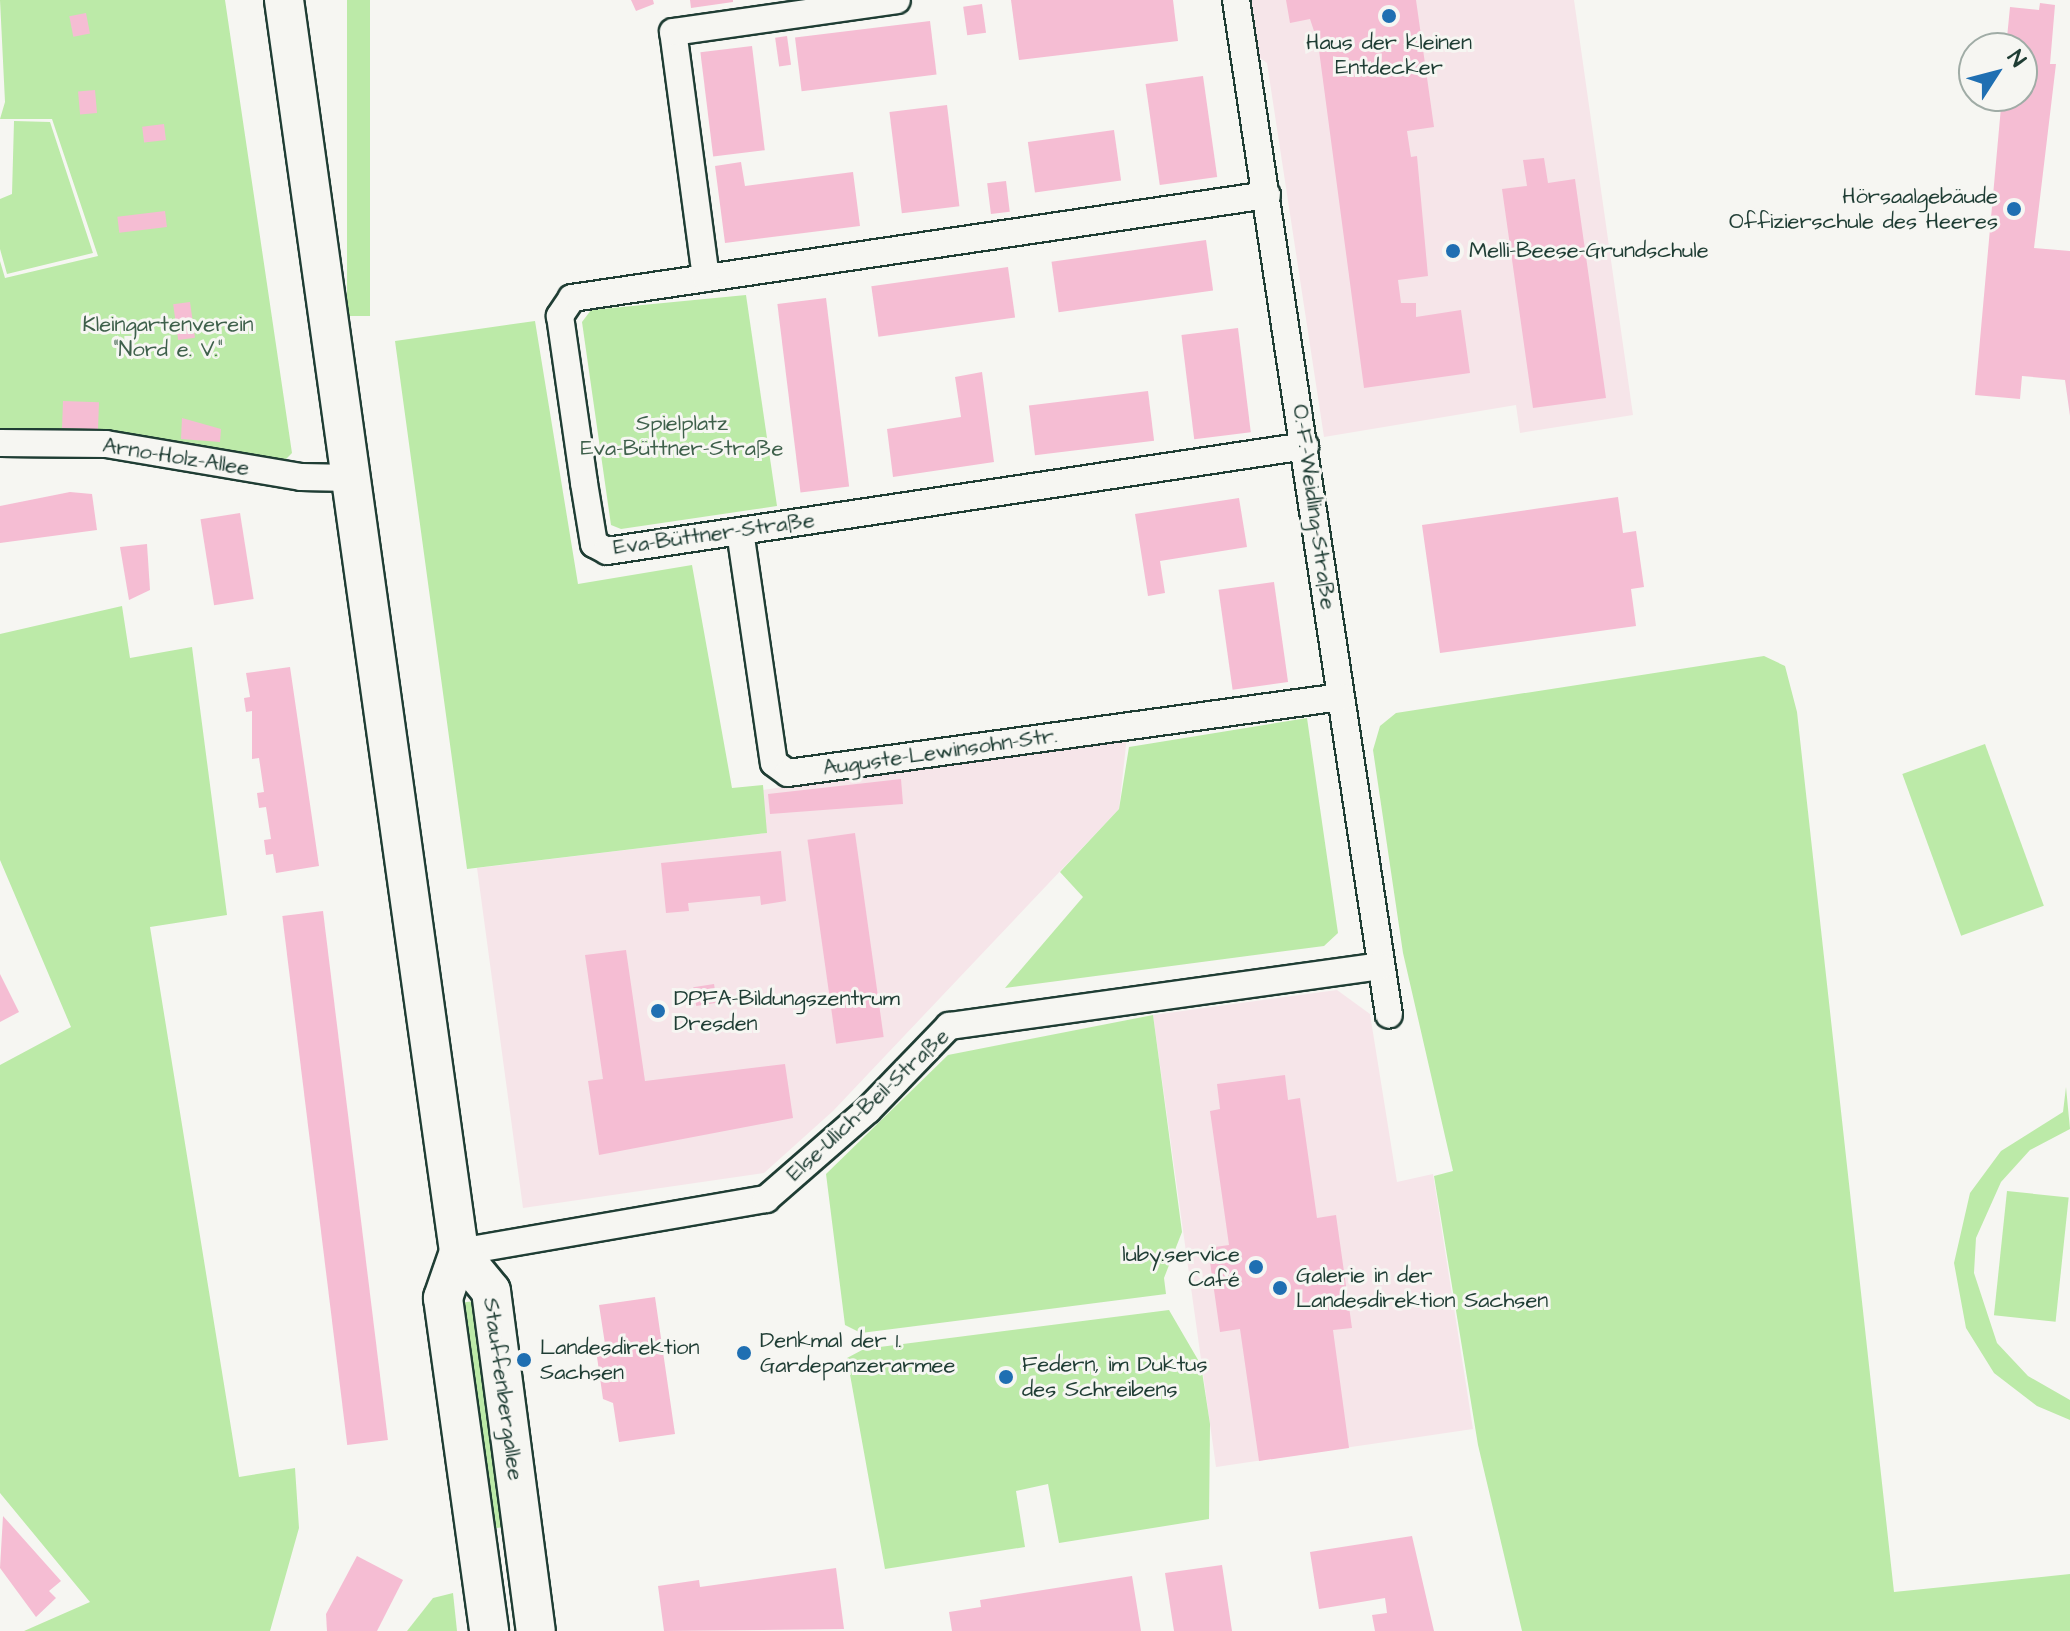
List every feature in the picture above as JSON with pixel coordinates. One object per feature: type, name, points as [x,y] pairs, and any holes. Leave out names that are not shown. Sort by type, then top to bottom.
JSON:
[{"type":"main road","points":[[284,0],[459,1252]]},
{"type":"main road","name":"Stauffenbergallee","points":[[459,1252],[443,1298],[489,1631]]},
{"type":"main road","name":"Stauffenbergallee","points":[[459,1252],[491,1291],[536,1631]]},
{"type":"street","points":[[706,278],[673,32],[897,0]]},
{"type":"street","name":"O.-F.-Weidling-Straße","points":[[1236,0],[1389,1015]]},
{"type":"street","name":"Eva-Büttner-Straße","points":[[1267,195],[572,298],[560,316],[594,544],[607,551],[1305,446]]},
{"type":"street","name":"Arno-Holz-Allee","points":[[0,443],[106,444],[301,477],[351,478]]},
{"type":"street","name":"Auguste-Lewinsohn-Str.","points":[[740,531],[774,763],[788,773],[1341,697]]},
{"type":"street","name":"Else-Ulich-Beil-Straße","points":[[459,1252],[766,1199],[868,1110],[949,1026],[1380,966]]},
{"type":"shaded area","name":"Melli-Beese-Grundschule","points":[[1251,0],[1574,0],[1633,415],[1520,433],[1516,405],[1324,437],[1267,63],[1260,58]]},
{"type":"shaded area","name":"DPFA-Bildungszentrum Dresden","points":[[1127,736],[1119,809],[833,1111],[764,1173],[523,1208],[477,868],[766,833],[763,790]]},
{"type":"shaded area","points":[[1337,990],[1370,1014],[1397,1182],[1433,1174],[1473,1429],[1216,1467],[1153,1015]]},
{"type":"green space","name":"Kleingartenverein \"Nord e. V.\"","points":[[0,0],[225,0],[292,453],[286,459],[0,432],[0,261],[5,278],[98,256],[52,119],[0,119],[5,102]]},
{"type":"green space","points":[[347,0],[370,0],[370,316],[347,316]]},
{"type":"green space","points":[[14,121],[50,122],[93,253],[7,274],[0,249],[0,199],[12,194]]},
{"type":"green space","name":"Spielplatz Eva-Büttner-Straße","points":[[746,295],[777,506],[621,529],[611,525],[582,322],[591,310]]},
{"type":"green space","points":[[535,321],[578,584],[692,565],[732,788],[763,785],[767,833],[467,869],[395,341]]},
{"type":"green space","points":[[122,606],[130,658],[192,647],[227,915],[150,927],[239,1477],[295,1468],[299,1528],[270,1631],[24,1631],[90,1602],[0,1493],[0,1065],[71,1027],[0,860],[0,634]]},
{"type":"green space","points":[[1764,656],[1785,666],[1797,712],[1894,1592],[2070,1574],[2070,1631],[1522,1631],[1478,1445],[1434,1176],[1453,1171],[1403,953],[1373,750],[1380,726],[1396,713]]},
{"type":"green space","points":[[1307,718],[1338,933],[1324,946],[1005,988],[1083,897],[1060,872],[1119,809],[1129,747]]},
{"type":"green space","points":[[1985,744],[2044,906],[1961,936],[1902,774]]},
{"type":"green space","points":[[1153,1015],[1182,1232],[1164,1278],[1166,1294],[861,1333],[845,1325],[826,1174],[948,1055]]},
{"type":"green space","points":[[2066,1087],[2070,1129],[2030,1150],[2001,1182],[1976,1238],[1974,1273],[1997,1343],[2028,1376],[2070,1400],[2070,1420],[2037,1406],[1994,1373],[1966,1328],[1954,1263],[1970,1193],[2001,1151],[2063,1112]]},
{"type":"green space","points":[[2007,1191],[2069,1197],[2056,1322],[1994,1315]]},
{"type":"green space","points":[[474,1301],[506,1527],[490,1529],[458,1303]]},
{"type":"green space","points":[[1169,1310],[1201,1365],[1210,1424],[1209,1519],[1059,1543],[1048,1484],[1016,1491],[1025,1547],[885,1569],[847,1358],[864,1349]]},
{"type":"green space","points":[[453,1593],[457,1631],[407,1631],[433,1598]]},
{"type":"building","points":[[631,0],[653,0],[654,4],[636,11]]},
{"type":"building","points":[[690,0],[733,0],[733,2],[691,8]]},
{"type":"building","points":[[1011,0],[1173,0],[1178,41],[1019,60]]},
{"type":"building","points":[[1286,0],[1416,0],[1434,127],[1407,131],[1411,157],[1417,156],[1428,276],[1398,280],[1401,303],[1416,303],[1416,317],[1461,310],[1470,373],[1364,388],[1318,43],[1310,19],[1290,23]]},
{"type":"building","name":"Hörsaalgebäude Offizierschule des Heeres","points":[[2040,3],[2055,5],[2050,64],[2056,64],[2034,248],[2070,251],[2070,416],[2065,380],[2022,376],[2020,399],[1975,395],[2001,112],[2038,112],[2038,32],[2008,32],[2010,7],[2039,10]]},
{"type":"building","points":[[982,4],[986,33],[967,35],[963,7]]},
{"type":"building","points":[[86,13],[90,34],[73,37],[69,16]]},
{"type":"building","points":[[930,21],[937,75],[802,91],[795,38]]},
{"type":"building","points":[[787,36],[791,65],[779,66],[775,38]]},
{"type":"building","points":[[752,46],[765,150],[713,157],[700,52]]},
{"type":"building","points":[[1203,76],[1217,177],[1160,185],[1146,84]]},
{"type":"building","points":[[95,90],[97,113],[80,114],[78,91]]},
{"type":"building","points":[[947,105],[959,206],[902,213],[889,112]]},
{"type":"building","points":[[164,124],[166,140],[144,143],[142,127]]},
{"type":"building","points":[[1114,130],[1121,181],[1035,193],[1028,142]]},
{"type":"building","points":[[1544,158],[1548,183],[1575,179],[1606,398],[1533,408],[1502,189],[1527,186],[1523,160]]},
{"type":"building","points":[[741,162],[745,186],[853,172],[860,226],[725,243],[715,166]]},
{"type":"building","points":[[1006,181],[1010,212],[991,214],[987,183]]},
{"type":"building","points":[[165,211],[167,227],[119,233],[117,217]]},
{"type":"building","points":[[1206,240],[1213,291],[1059,312],[1052,262]]},
{"type":"building","points":[[1008,267],[1015,318],[878,337],[871,286]]},
{"type":"building","points":[[826,298],[849,487],[801,493],[777,304]]},
{"type":"building","points":[[190,302],[195,338],[178,340],[173,304]]},
{"type":"building","points":[[1238,328],[1251,432],[1194,439],[1181,335]]},
{"type":"building","points":[[982,372],[994,462],[893,477],[887,429],[961,417],[955,377]]},
{"type":"building","points":[[1148,391],[1154,441],[1035,455],[1029,406]]},
{"type":"building","points":[[63,401],[99,402],[98,429],[62,428]]},
{"type":"building","points":[[182,418],[221,429],[220,442],[181,439]]},
{"type":"building","points":[[70,492],[92,494],[97,530],[0,543],[0,506]]},
{"type":"building","points":[[1618,497],[1623,533],[1636,531],[1644,587],[1631,589],[1636,626],[1440,653],[1422,525]]},
{"type":"building","points":[[1239,498],[1247,547],[1160,561],[1165,593],[1148,596],[1135,514]]},
{"type":"building","points":[[240,513],[254,599],[214,605],[200,519]]},
{"type":"building","points":[[147,544],[150,590],[129,600],[120,547]]},
{"type":"building","points":[[1274,582],[1288,682],[1233,690],[1219,590]]},
{"type":"building","points":[[290,667],[319,866],[276,873],[273,854],[266,855],[264,840],[271,839],[266,807],[259,808],[257,793],[264,792],[259,758],[252,759],[252,711],[246,712],[244,698],[250,697],[246,673]]},
{"type":"building","points":[[901,779],[903,804],[770,814],[768,794]]},
{"type":"building","points":[[855,833],[884,1037],[836,1044],[807,840]]},
{"type":"building","points":[[781,851],[786,901],[761,905],[760,896],[688,903],[689,911],[666,913],[661,863]]},
{"type":"building","points":[[323,911],[388,1440],[347,1445],[282,916]]},
{"type":"building","points":[[626,950],[645,1081],[785,1064],[793,1118],[599,1155],[588,1081],[603,1079],[585,955]]},
{"type":"building","points":[[0,974],[19,1012],[0,1022]]},
{"type":"building","points":[[714,984],[717,1003],[696,1006],[693,987]]},
{"type":"building","name":"Galerie in der Landesdirektion Sachsen","points":[[1285,1075],[1288,1100],[1300,1098],[1317,1218],[1336,1215],[1352,1328],[1333,1330],[1349,1448],[1259,1461],[1240,1329],[1220,1332],[1208,1248],[1229,1245],[1210,1111],[1220,1109],[1217,1084]]},
{"type":"building","points":[[655,1297],[675,1434],[619,1442],[613,1403],[603,1399],[596,1350],[605,1344],[599,1305]]},
{"type":"building","points":[[3,1516],[61,1581],[49,1591],[56,1598],[36,1617],[0,1568]]},
{"type":"building","points":[[1412,1536],[1434,1631],[1375,1631],[1372,1615],[1387,1613],[1385,1598],[1319,1609],[1310,1552]]},
{"type":"building","points":[[357,1556],[403,1580],[377,1631],[327,1631],[326,1614]]},
{"type":"building","points":[[1222,1565],[1232,1631],[1174,1631],[1165,1573]]},
{"type":"building","points":[[836,1568],[844,1629],[664,1631],[658,1586],[699,1580],[700,1587]]},
{"type":"building","points":[[1132,1576],[1141,1631],[952,1631],[949,1612],[981,1607],[980,1600]]},
{"type":"place","name":"Haus der kleinen Entdecker","points":[[1389,16]]},
{"type":"place","name":"Hörsaalgebäude Offizierschule des Heeres","points":[[2014,209]]},
{"type":"place","name":"Melli-Beese-Grundschule","points":[[1453,251]]},
{"type":"place","name":"DPFA-Bildungszentrum Dresden","points":[[658,1011]]},
{"type":"place","name":"luby.service Café","points":[[1256,1267]]},
{"type":"place","name":"Galerie in der Landesdirektion Sachsen","points":[[1280,1288]]},
{"type":"place","name":"Denkmal der 1. Gardepanzerarmee","points":[[744,1353]]},
{"type":"place","name":"Landesdirektion Sachsen","points":[[524,1360]]},
{"type":"place","name":"Federn, im Duktus des Schreibens","points":[[1006,1377]]}]
